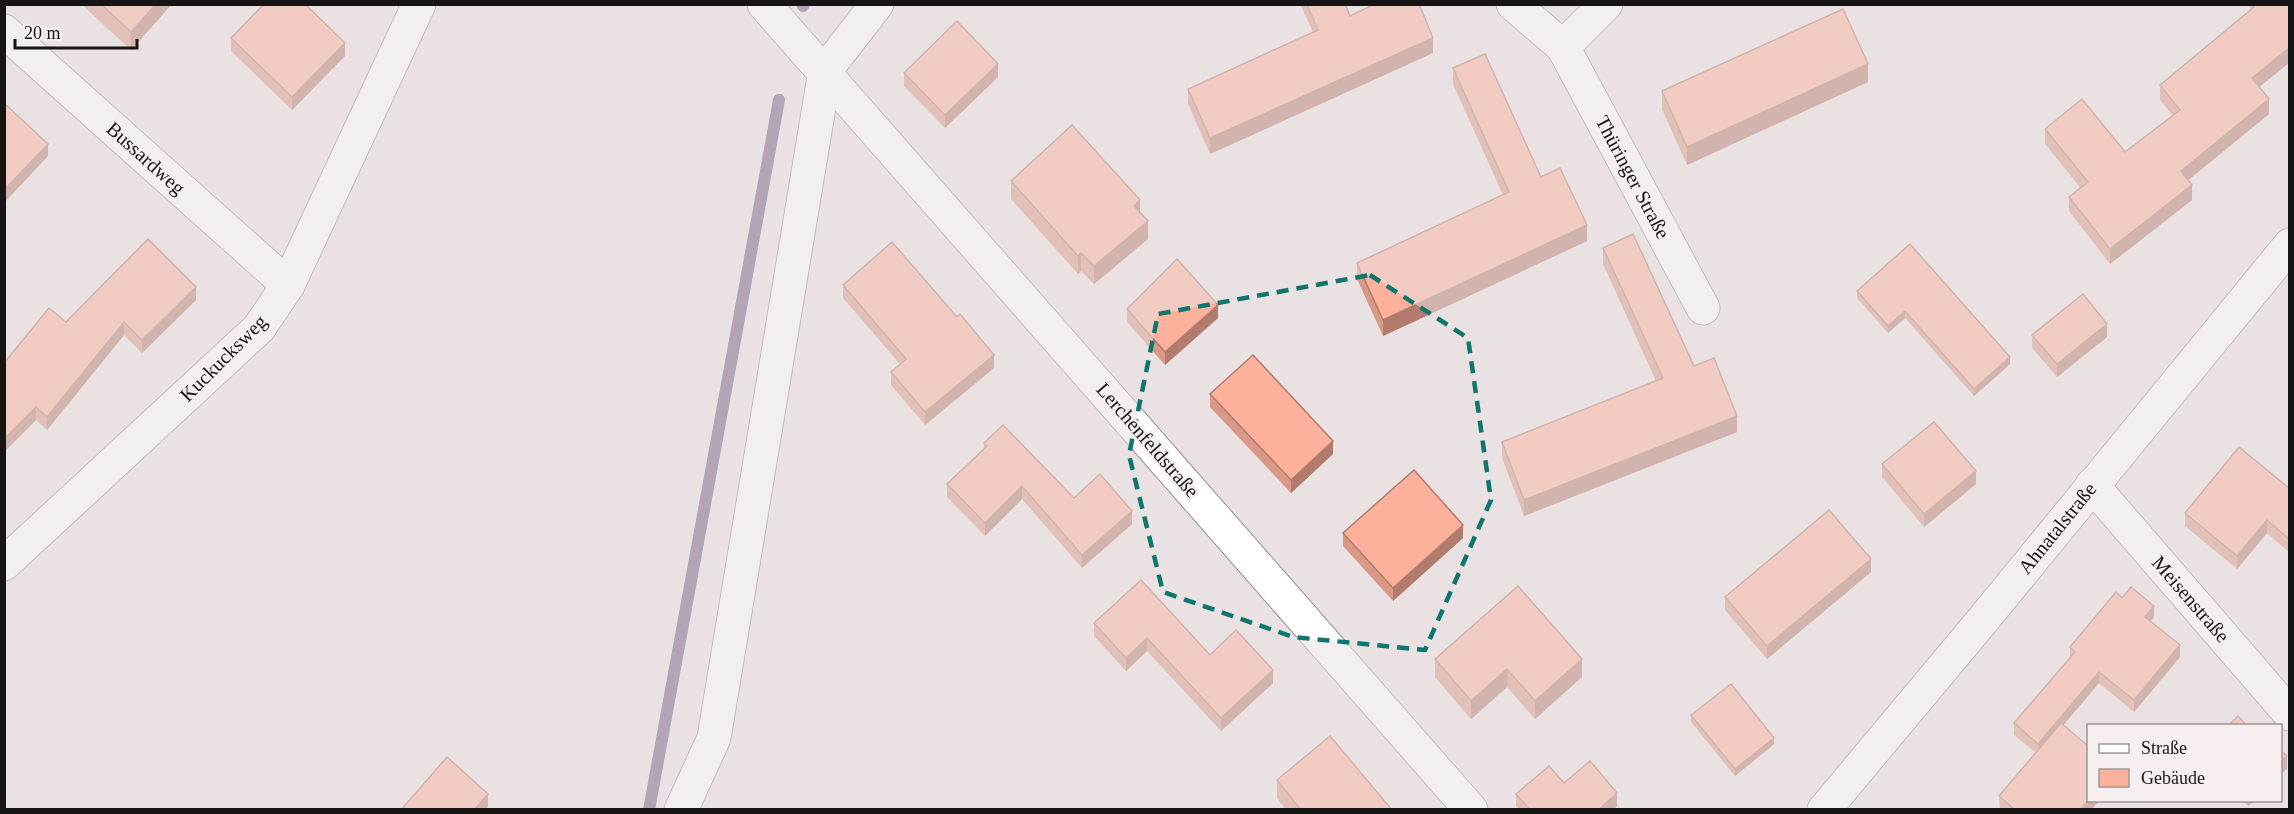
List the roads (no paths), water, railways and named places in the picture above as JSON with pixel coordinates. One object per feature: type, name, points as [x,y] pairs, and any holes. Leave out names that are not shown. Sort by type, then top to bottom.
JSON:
[{"type":"street","name":"Kuckucksweg","points":[[4,564],[259,328],[288,285],[419,4]]},
{"type":"street","name":"Lerchenfeldstraße","points":[[764,4],[1471,810]]},
{"type":"street","points":[[681,810],[714,738],[825,71],[877,4]]},
{"type":"street","name":"Thüringer Straße","points":[[1513,4],[1563,46],[1703,308]]},
{"type":"street","points":[[1563,46],[1606,4]]},
{"type":"street","name":"Bussardweg","points":[[4,31],[288,285]]},
{"type":"street","name":"Ahnatalstraße","points":[[1824,810],[1982,621],[2289,245]]},
{"type":"street","name":"Meisenstraße","points":[[2092,485],[2289,714]]},
{"type":"waterway","points":[[649,810],[779,100]]}]
